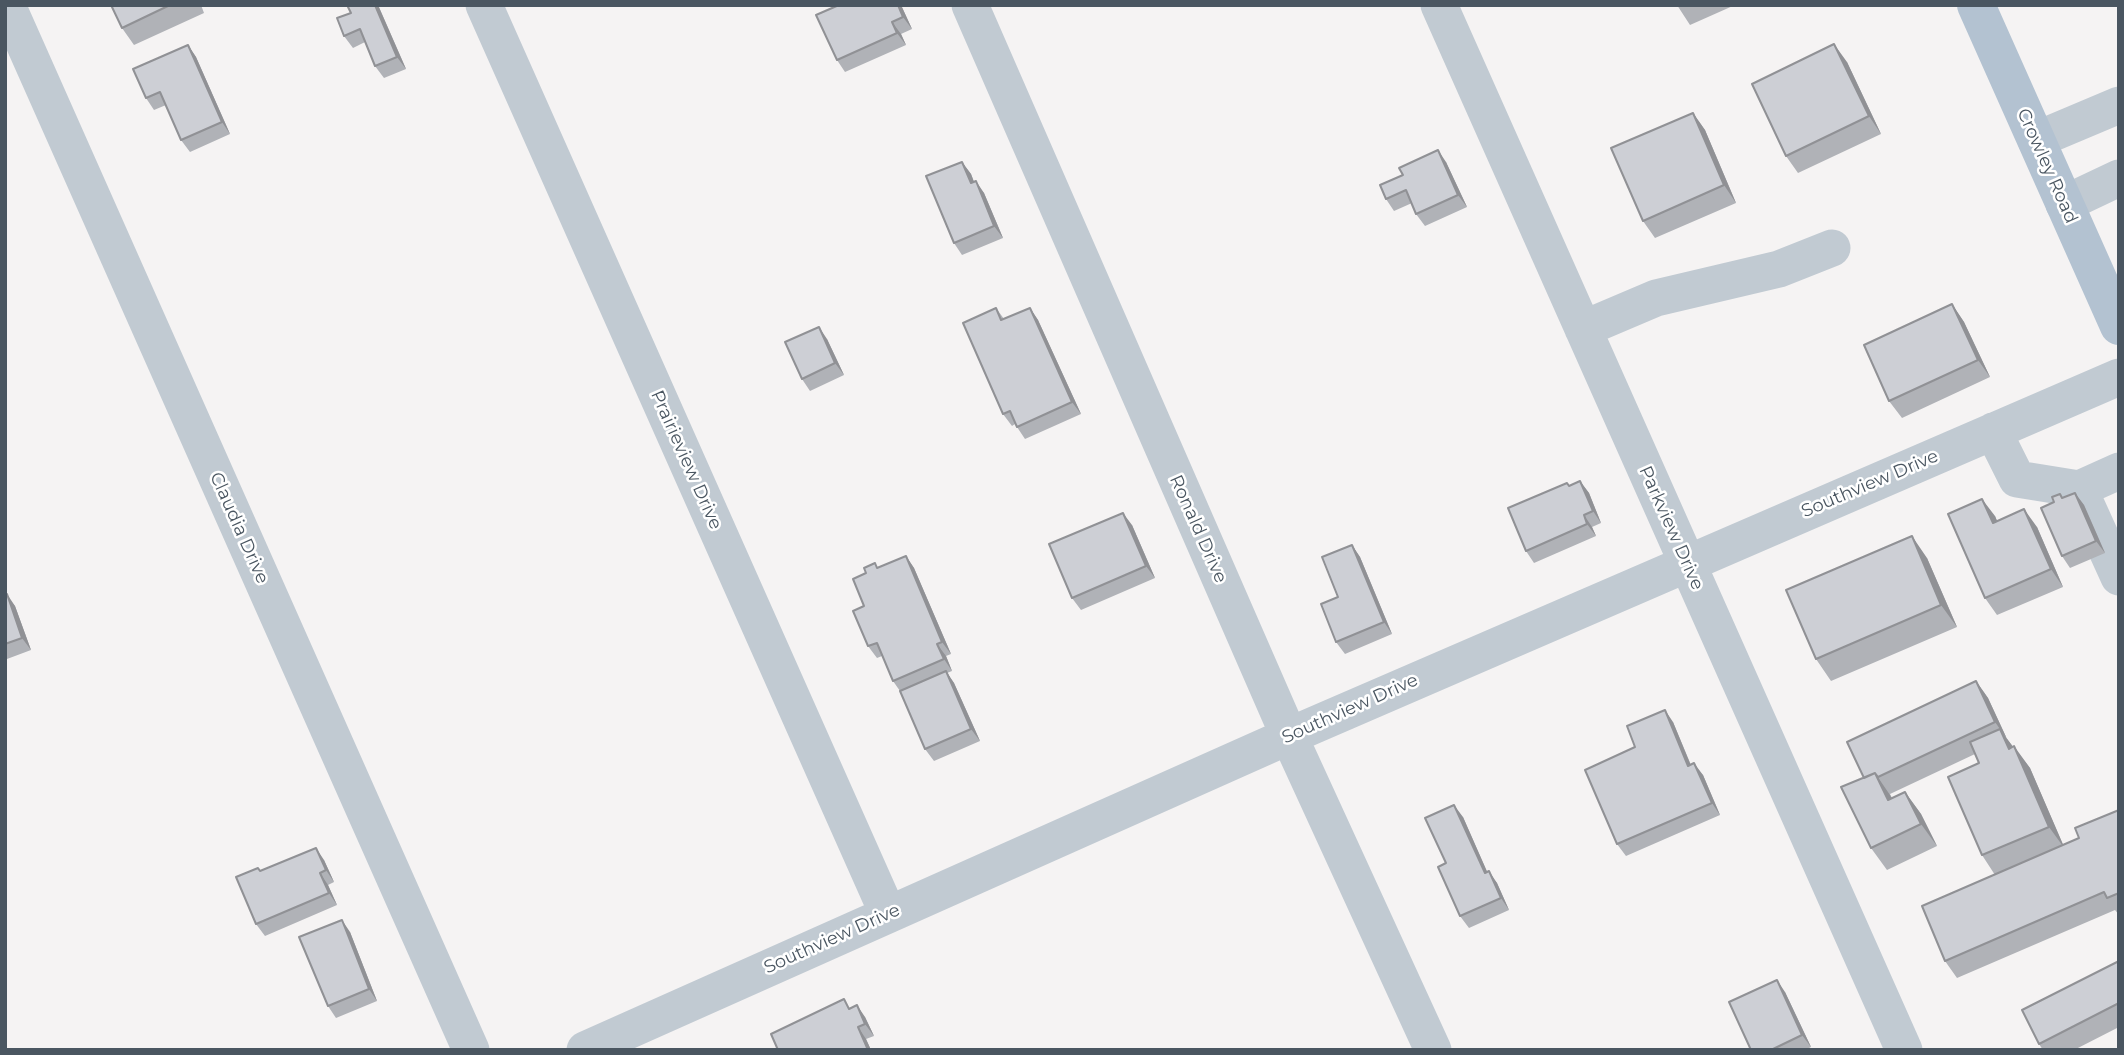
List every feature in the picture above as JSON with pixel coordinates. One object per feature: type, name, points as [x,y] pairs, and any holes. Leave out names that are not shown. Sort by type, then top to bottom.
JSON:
[{"type":"main road","name":"Crowley Road","points":[[1976,5],[2119,327]]},
{"type":"street","name":"Claudia Drive","points":[[7,5],[471,1050]]},
{"type":"street","name":"Prairieview Drive","points":[[484,5],[888,914]]},
{"type":"street","name":"Ronald Drive","points":[[970,5],[1289,736],[1433,1050]]},
{"type":"street","name":"Parkview Drive","points":[[1439,5],[1904,1050]]},
{"type":"street","points":[[2036,141],[2119,104]]},
{"type":"street","points":[[2064,204],[2119,178]]},
{"type":"street","points":[[1583,329],[1656,298],[1779,270],[1832,248]]},
{"type":"street","name":"Southview Drive","points":[[585,1050],[1289,736],[2119,377]]},
{"type":"street","points":[[1993,431],[2017,479],[2079,489],[2119,471]]},
{"type":"street","points":[[2079,489],[2119,577]]},
{"type":"building","points":[[111,5],[170,5],[122,28]]},
{"type":"building","points":[[347,5],[375,5],[397,57],[375,66],[360,29],[344,36],[337,18],[351,13]]},
{"type":"building","points":[[839,5],[898,5],[903,17],[892,22],[897,33],[837,60],[816,15]]},
{"type":"building","points":[[1834,44],[1869,116],[1786,156],[1752,84]]},
{"type":"building","points":[[188,45],[222,122],[181,140],[160,92],[146,98],[133,69]]},
{"type":"building","points":[[1693,113],[1724,185],[1643,221],[1611,148]]},
{"type":"building","points":[[1438,150],[1458,195],[1416,214],[1406,190],[1386,199],[1380,185],[1403,175],[1399,168]]},
{"type":"building","points":[[962,162],[971,183],[976,181],[994,226],[954,243],[926,176]]},
{"type":"building","points":[[1952,304],[1978,360],[1889,401],[1864,345]]},
{"type":"building","points":[[996,308],[1001,320],[1030,308],[1072,402],[1017,427],[1010,411],[1003,414],[963,323]]},
{"type":"building","points":[[819,327],[835,363],[802,379],[785,342]]},
{"type":"building","points":[[1580,481],[1593,511],[1584,515],[1587,524],[1526,551],[1508,508],[1567,483],[1569,486]]},
{"type":"building","points":[[2075,493],[2096,541],[2062,556],[2041,508],[2054,502],[2052,497],[2060,494],[2062,498]]},
{"type":"building","points":[[1982,499],[1993,523],[2024,509],[2051,569],[1985,598],[1948,514]]},
{"type":"building","points":[[1123,513],[1146,566],[1072,598],[1049,544]]},
{"type":"building","points":[[1912,536],[1941,605],[1816,659],[1786,590]]},
{"type":"building","points":[[1352,545],[1384,622],[1336,642],[1321,604],[1338,597],[1322,557]]},
{"type":"building","points":[[906,556],[942,642],[937,644],[944,659],[893,681],[877,643],[868,646],[853,611],[864,606],[853,579],[866,573],[864,568],[875,563],[877,568]]},
{"type":"building","points":[[7,594],[22,638],[5,644],[5,595]]},
{"type":"building","points":[[946,671],[971,729],[925,749],[900,691]]},
{"type":"building","points":[[1976,681],[1995,722],[1878,777],[1875,773],[1864,778],[1847,742]]},
{"type":"building","points":[[1665,710],[1688,766],[1694,763],[1712,803],[1617,844],[1585,770],[1635,747],[1627,726]]},
{"type":"building","points":[[2000,729],[2009,749],[2014,746],[2049,827],[1982,855],[1948,777],[1979,763],[1970,742]]},
{"type":"building","points":[[1875,773],[1888,800],[1905,792],[1921,824],[1871,848],[1841,787]]},
{"type":"building","points":[[1454,805],[1485,873],[1489,871],[1501,898],[1460,916],[1438,867],[1446,863],[1425,818]]},
{"type":"building","points":[[2119,810],[2119,893],[2107,898],[2104,892],[1945,961],[1922,906],[2079,838],[2075,828]]},
{"type":"building","points":[[316,848],[326,870],[320,873],[329,893],[256,924],[236,877],[258,868],[260,871]]},
{"type":"building","points":[[342,920],[369,989],[328,1006],[299,937]]},
{"type":"building","points":[[2119,961],[2119,1003],[2039,1044],[2022,1010]]},
{"type":"building","points":[[1777,980],[1802,1035],[1771,1050],[1751,1050],[1729,1002]]},
{"type":"building","points":[[844,999],[849,1009],[857,1005],[865,1024],[858,1027],[868,1050],[778,1050],[771,1034]]}]
